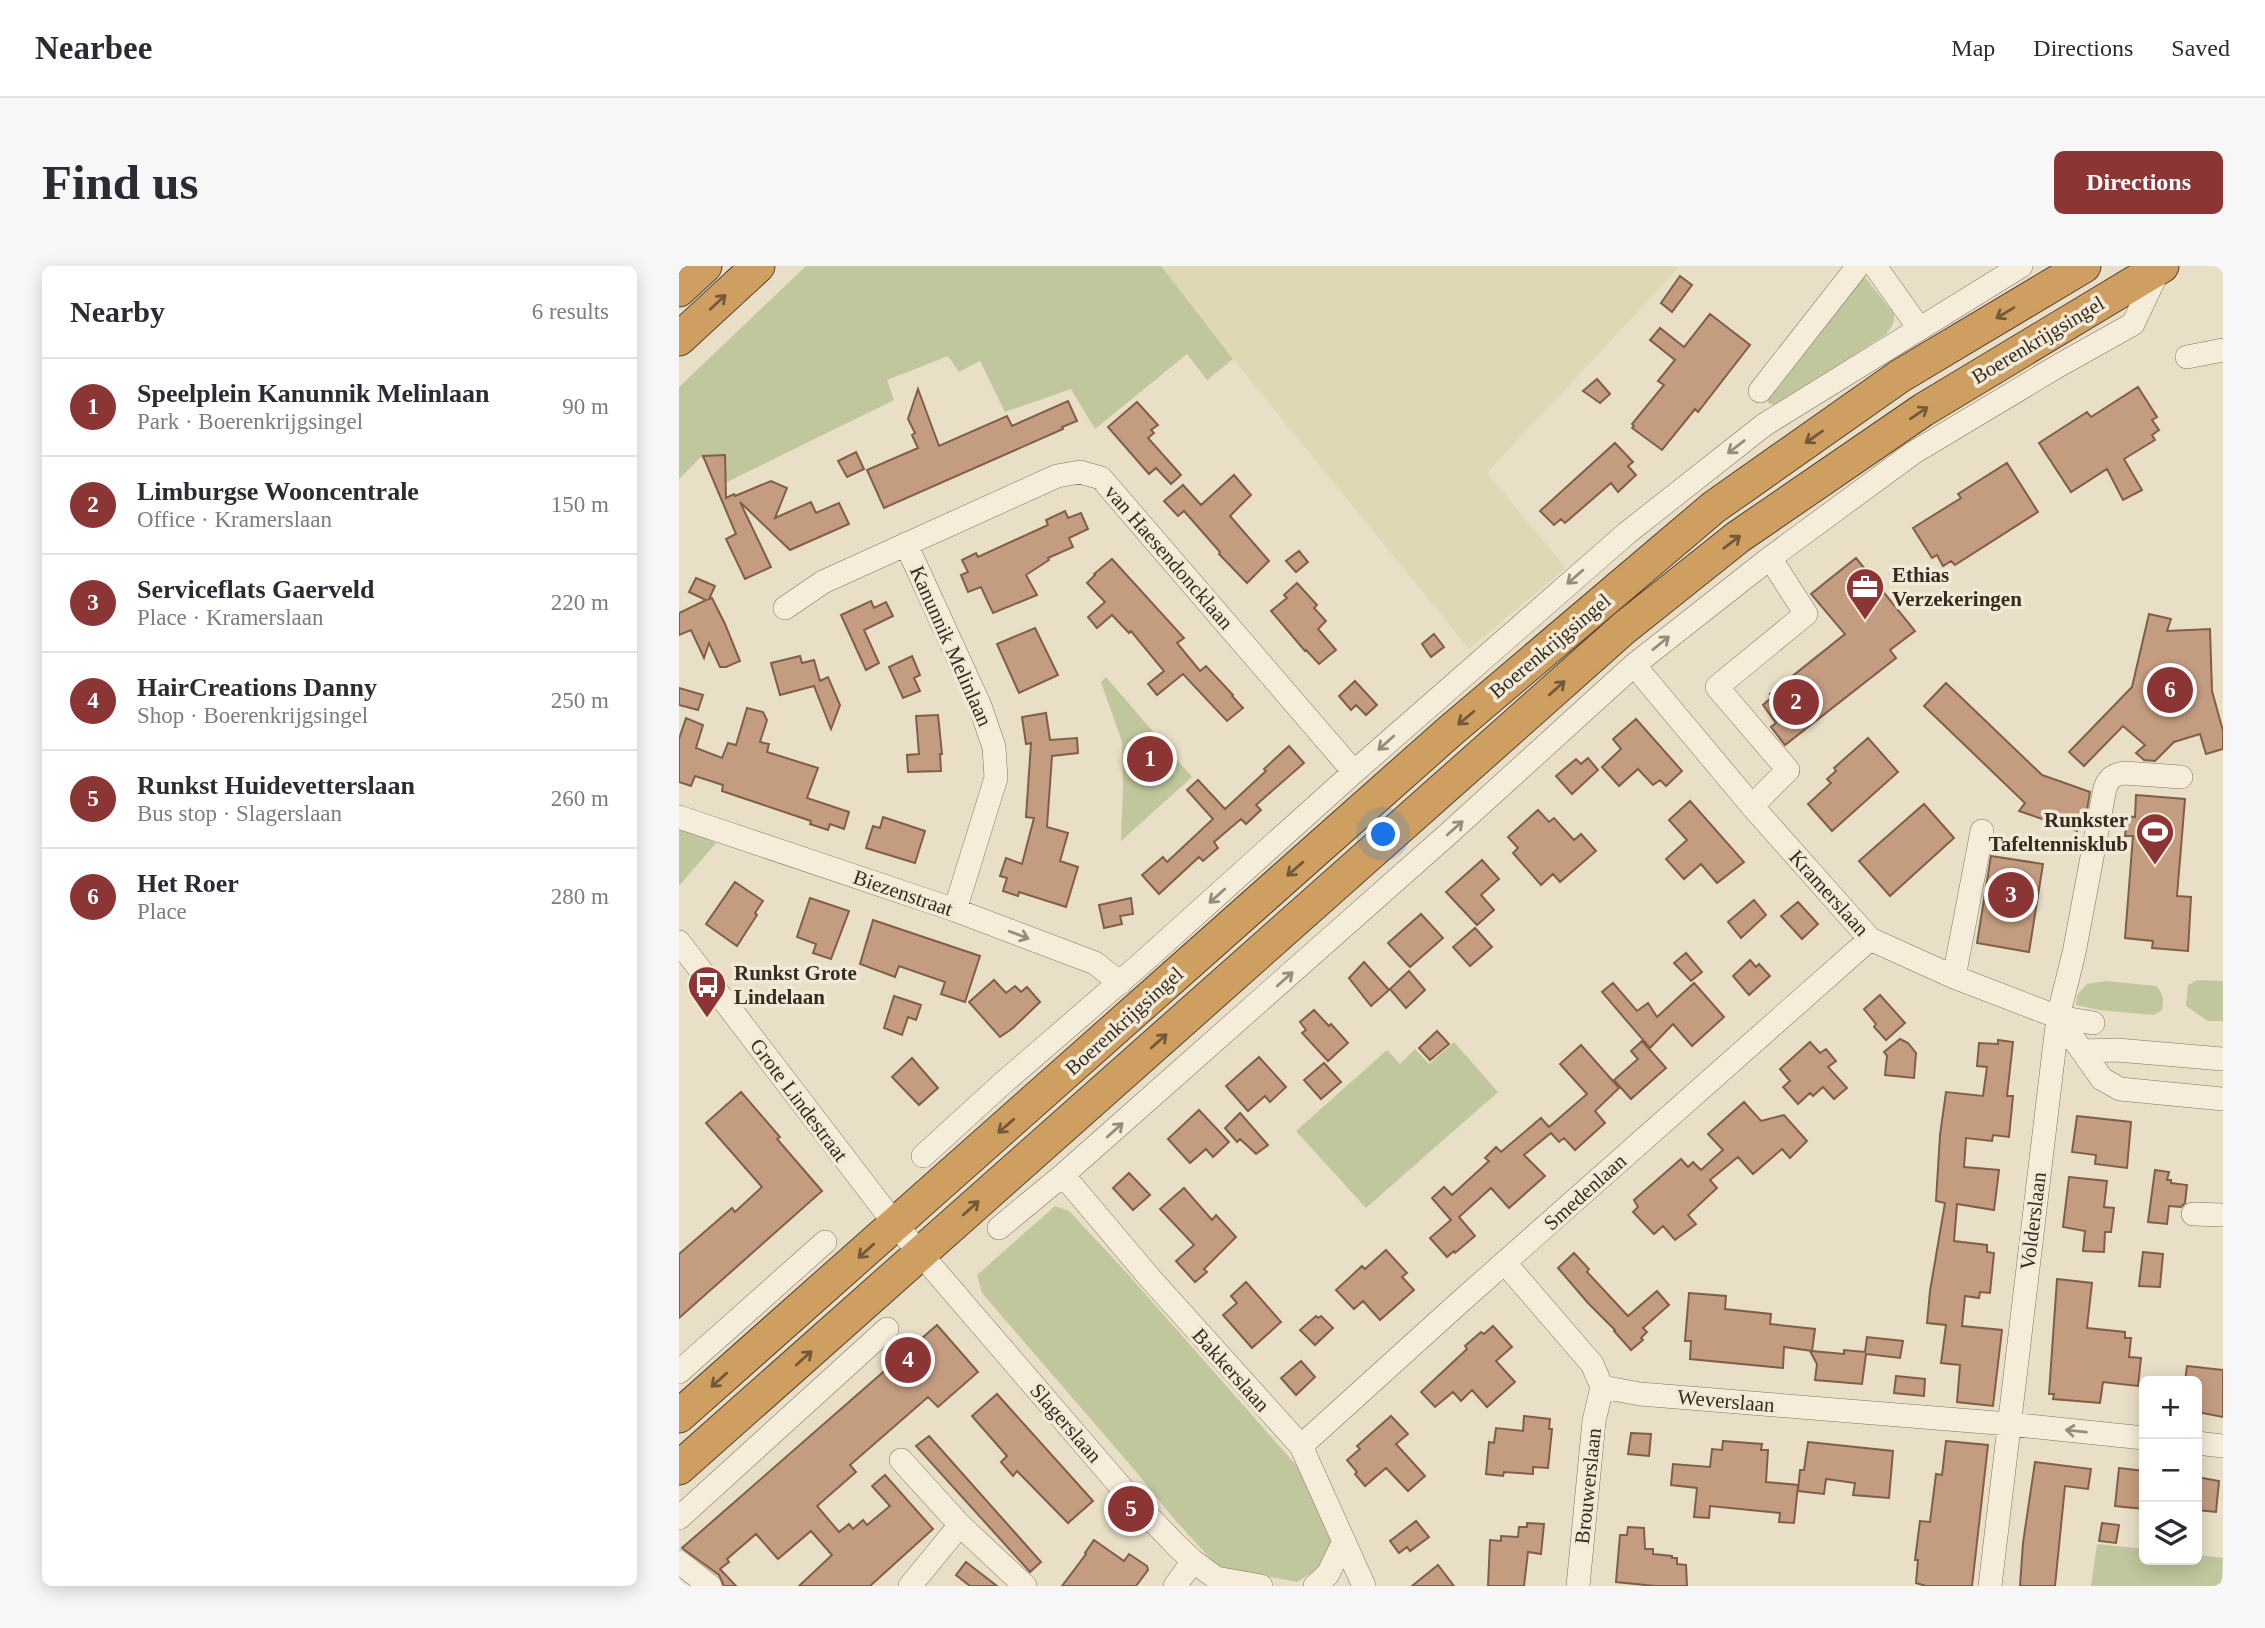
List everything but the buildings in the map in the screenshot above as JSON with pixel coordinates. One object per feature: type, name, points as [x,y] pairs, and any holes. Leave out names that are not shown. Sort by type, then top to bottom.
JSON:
[{"type":"highway","points":[[679,290],[705,266]]},
{"type":"highway","points":[[679,339],[758,266]]},
{"type":"highway","name":"Boerenkrijgsingel","points":[[679,1416],[1449,732],[1714,507],[1900,376],[2084,266]]},
{"type":"highway","name":"Boerenkrijgsingel","points":[[679,1468],[1624,628],[1738,537],[1923,410],[2161,267]]},
{"type":"street","points":[[1761,391],[1858,266]]},
{"type":"street","points":[[1875,266],[1919,328]]},
{"type":"street","name":"Boerenkrijgsingel","points":[[923,1156],[1627,533],[1764,425],[2021,266]]},
{"type":"street","name":"Boerenkrijgsingel","points":[[999,1228],[1063,1175],[1634,665],[1770,558],[1913,453],[2133,324],[2161,267]]},
{"type":"street","points":[[2187,358],[2223,350]]},
{"type":"street","name":"van Haesendoncklaan","points":[[785,608],[823,583],[1057,476],[1080,472],[1101,478],[1354,772]]},
{"type":"street","name":"Kanunnik Melinlaan","points":[[906,544],[980,706],[994,747],[996,778],[955,911]]},
{"type":"street","points":[[1752,807],[1788,770],[1717,687],[1806,614],[1770,558]]},
{"type":"street","name":"Kramerslaan","points":[[1634,665],[1752,807],[1870,939],[1954,977],[2058,1017],[2093,1023]]},
{"type":"street","points":[[1488,750],[1535,755]]},
{"type":"street","name":"Volderslaan","points":[[1990,1586],[2058,1017],[2074,953],[2102,800],[2108,780],[2115,775],[2124,773],[2181,777]]},
{"type":"street","name":"Biezenstraat","points":[[679,817],[955,911],[1094,963],[1120,983]]},
{"type":"street","points":[[1954,977],[1982,831]]},
{"type":"street","name":"Smedenlaan","points":[[1301,1446],[1870,939]]},
{"type":"street","name":"Grote Lindestraat","points":[[679,942],[895,1224]]},
{"type":"street","points":[[2058,1017],[2102,1079],[2120,1089],[2223,1099]]},
{"type":"street","name":"Boerenkrijgsingel","points":[[1058,1081],[1073,1021]]},
{"type":"street","points":[[2082,1051],[2117,1050],[2223,1059]]},
{"type":"street","name":"Bakkerslaan","points":[[1063,1175],[1149,1277],[1301,1446],[1364,1586]]},
{"type":"street","points":[[2193,1214],[2223,1215]]},
{"type":"street","name":"Slagerslaan","points":[[895,1224],[1127,1494],[1193,1561],[1216,1578],[1261,1586]]},
{"type":"street","points":[[679,1372],[825,1242]]},
{"type":"street","points":[[1505,1263],[1592,1364],[1602,1387]]},
{"type":"street","points":[[735,1323],[788,1319]]},
{"type":"street","points":[[679,1518],[887,1329]]},
{"type":"street","name":"Weverslaan","points":[[1602,1387],[1640,1394],[2009,1424],[2139,1437]]},
{"type":"street","name":"Brouwerslaan","points":[[1578,1586],[1594,1421],[1602,1387]]},
{"type":"street","points":[[2202,1444],[2223,1446]]},
{"type":"street","points":[[901,1460],[960,1525],[1025,1586]]},
{"type":"street","points":[[910,1586],[960,1525]]},
{"type":"street","points":[[1315,1586],[1328,1574],[1344,1541]]},
{"type":"street","points":[[1175,1586],[1193,1561]]},
{"type":"street","points":[[679,1562],[710,1586]]},
{"type":"shaded area","points":[[1161,266],[1675,266],[1678,269],[1487,473],[1566,568],[1469,649],[1233,359]]},
{"type":"green space","points":[[806,266],[1161,266],[1233,359],[1207,380],[1187,354],[1095,429],[1071,389],[1005,412],[980,361],[959,372],[948,356],[887,380],[894,400],[723,484],[701,457],[679,479],[679,387]]},
{"type":"green space","points":[[1864,276],[1894,314],[1893,323],[1886,334],[1777,406],[1768,403],[1767,397]]},
{"type":"green space","points":[[1106,677],[1192,777],[1121,841],[1122,742],[1101,682]]},
{"type":"green space","points":[[679,826],[716,843],[679,886]]},
{"type":"green space","points":[[2197,980],[2223,981],[2223,1021],[2208,1021],[2186,1006],[2188,985]]},
{"type":"green space","points":[[2106,981],[2156,986],[2163,997],[2162,1010],[2154,1015],[2076,1005],[2077,995],[2087,984]]},
{"type":"green space","points":[[1454,1042],[1498,1092],[1366,1208],[1296,1131],[1387,1050],[1400,1064],[1415,1049],[1429,1064]]},
{"type":"green space","points":[[1055,1206],[1069,1211],[1125,1271],[1311,1482],[1333,1538],[1323,1566],[1297,1582],[1218,1567],[982,1293],[977,1275]]},
{"type":"green space","points":[[2097,1544],[2139,1548],[2139,1565],[2202,1565],[2202,1556],[2223,1558],[2221,1586],[2091,1586]]},
{"type":"place","name":"Ethias Verzekeringen","points":[[1865,621]]},
{"type":"place","name":"Het Roer","points":[[2170,690]]},
{"type":"place","name":"Limburgse Wooncentrale","points":[[1796,702]]},
{"type":"place","name":"Speelplein Kanunnik Melinlaan","points":[[1150,759]]},
{"type":"place","name":"Runkster Tafeltennisklub","points":[[2155,866]]},
{"type":"place","name":"Serviceflats Gaerveld","points":[[2011,895]]},
{"type":"place","name":"Runkst Grote Lindelaan","points":[[707,1019]]},
{"type":"place","name":"HairCreations Danny","points":[[908,1360]]},
{"type":"place","name":"Runkst Huidevetterslaan","points":[[1131,1509]]}]
